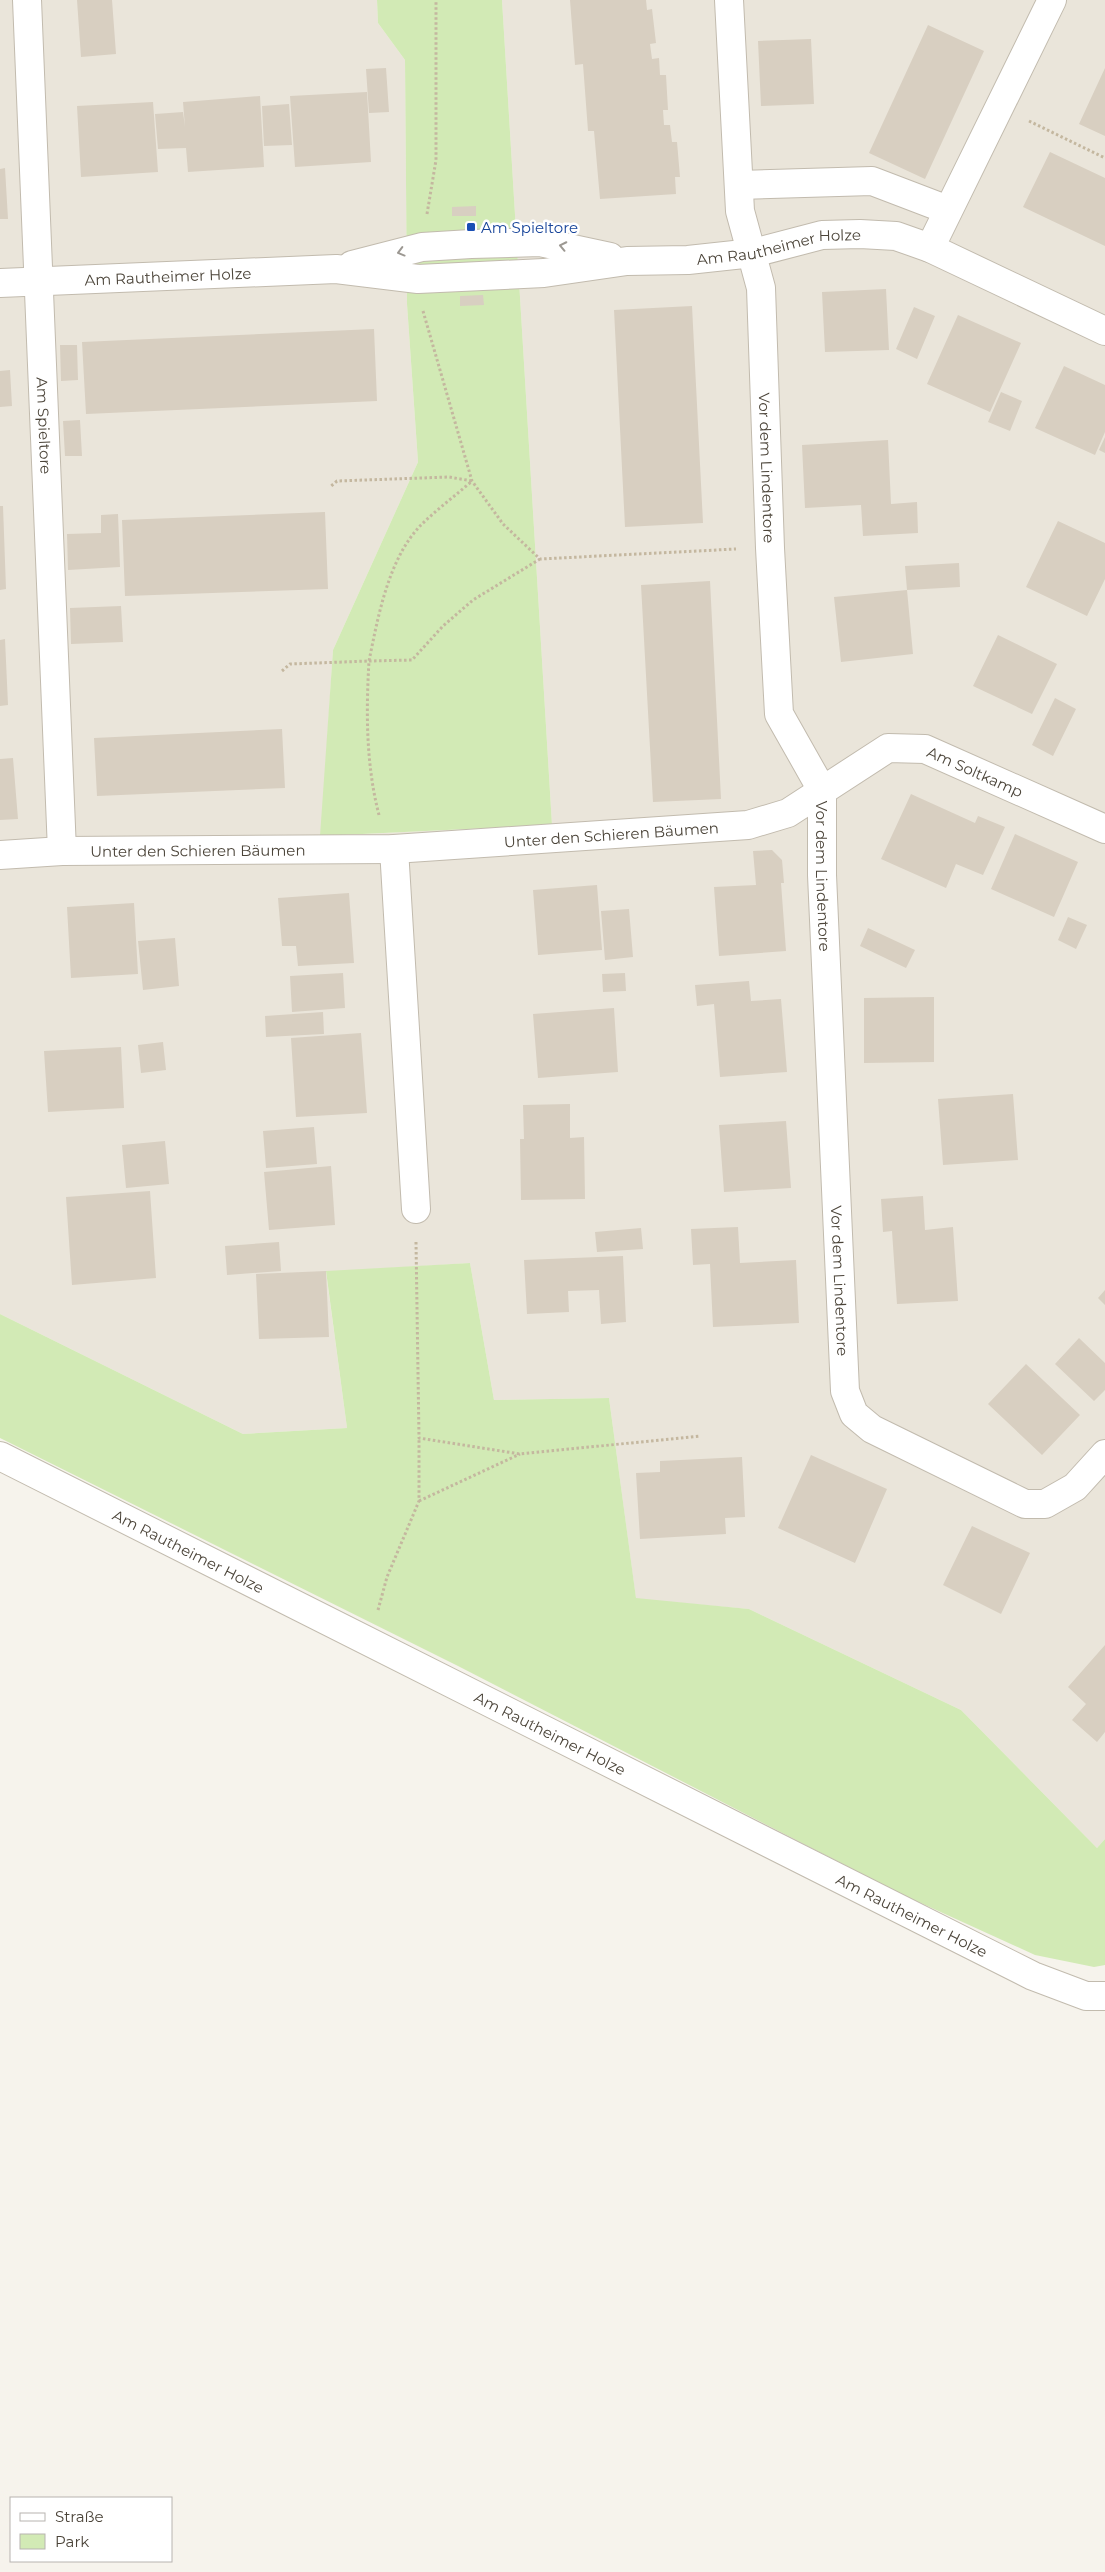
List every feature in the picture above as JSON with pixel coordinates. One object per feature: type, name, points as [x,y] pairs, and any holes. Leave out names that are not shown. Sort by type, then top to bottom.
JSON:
[{"type":"street","name":"Am Spieltore","points":[[27,0],[37,281],[62,851]]},
{"type":"street","name":"Vor dem Lindentore","points":[[729,0],[740,212],[753,253],[761,288],[770,548],[779,714],[822,790],[822,885],[845,1392],[854,1414],[872,1429],[1025,1504],[1045,1504],[1075,1487],[1105,1454]]},
{"type":"street","points":[[930,248],[1052,0]]},
{"type":"street","points":[[739,185],[872,181],[948,210]]},
{"type":"street","name":"Am Rautheimer Holze","points":[[0,283],[336,269],[418,279],[544,273],[627,261],[688,260],[753,253],[822,235],[860,234],[896,236],[930,248],[1105,331]]},
{"type":"street","name":"Am Rautheimer Holze","points":[[336,269],[422,247],[540,242],[627,261]]},
{"type":"street","name":"Am Soltkamp","points":[[822,790],[888,748],[925,749],[1105,829]]},
{"type":"street","name":"Unter den Schieren Bäumen","points":[[0,854],[62,851],[394,849],[748,825],[788,813],[822,790]]},
{"type":"street","points":[[394,849],[416,1209]]},
{"type":"street","name":"Am Rautheimer Holze","points":[[0,1456],[368,1643],[1033,1976],[1086,1996],[1105,1996]]},
{"type":"path","points":[[422,247],[436,160],[436,0]]},
{"type":"path","points":[[1000,106],[1105,158]]},
{"type":"path","points":[[418,279],[434,354],[472,481],[503,524],[540,559]]},
{"type":"path","points":[[330,487],[337,481],[449,477],[472,481]]},
{"type":"path","points":[[394,849],[382,826],[373,791],[366,709],[369,661],[378,614],[394,567],[419,527],[472,481]]},
{"type":"path","points":[[282,671],[290,664],[412,660],[442,626],[473,600],[540,559],[770,548]]},
{"type":"path","points":[[368,1643],[387,1577],[419,1501],[416,1209]]},
{"type":"path","points":[[419,1438],[520,1454],[700,1436]]},
{"type":"path","points":[[419,1501],[520,1454]]},
{"type":"shaded area","points":[[0,0],[377,0],[378,23],[405,60],[407,304],[418,462],[333,650],[321,836],[552,825],[502,0],[1105,0],[1105,1839],[1097,1848],[961,1710],[749,1609],[636,1599],[609,1398],[494,1400],[470,1263],[326,1272],[347,1428],[243,1434],[0,1314]]},
{"type":"green space","points":[[377,0],[502,0],[552,825],[320,836],[333,650],[418,462],[407,304],[405,60],[378,23]]},
{"type":"green space","points":[[470,1263],[494,1400],[609,1398],[636,1598],[749,1609],[961,1710],[1097,1848],[1105,1839],[1105,1965],[1094,1967],[1035,1955],[901,1894],[458,1666],[0,1438],[0,1314],[243,1434],[347,1428],[326,1271]]},
{"type":"building","points":[[77,0],[112,0],[116,54],[81,57]]},
{"type":"building","points":[[570,0],[646,0],[647,10],[652,9],[656,43],[650,44],[652,59],[659,58],[660,75],[666,75],[668,110],[663,110],[664,125],[670,125],[672,142],[677,142],[680,177],[675,177],[676,194],[600,199],[594,131],[588,131],[583,64],[575,65]]},
{"type":"building","points":[[928,25],[984,51],[925,179],[869,153]]},
{"type":"building","points":[[811,39],[814,104],[761,106],[758,41]]},
{"type":"building","points":[[386,68],[389,112],[369,113],[366,69]]},
{"type":"building","points":[[1105,68],[1105,136],[1079,124]]},
{"type":"building","points":[[367,92],[371,162],[295,167],[290,96]]},
{"type":"building","points":[[260,96],[264,167],[188,172],[186,148],[158,149],[155,114],[183,112],[185,127],[183,102]]},
{"type":"building","points":[[153,102],[158,172],[81,177],[77,106]]},
{"type":"building","points":[[289,104],[292,145],[264,146],[262,106]]},
{"type":"building","points":[[1050,152],[1105,178],[1105,246],[1023,207]]},
{"type":"building","points":[[5,168],[8,219],[0,219],[0,169]]},
{"type":"building","points":[[476,206],[476,216],[452,216],[452,207]]},
{"type":"building","points":[[886,289],[889,350],[825,352],[822,292]]},
{"type":"building","points":[[483,295],[484,305],[460,306],[460,296]]},
{"type":"building","points":[[692,306],[703,523],[625,527],[614,310]]},
{"type":"building","points":[[914,307],[935,316],[917,359],[896,349]]},
{"type":"building","points":[[958,315],[1021,343],[990,412],[927,384]]},
{"type":"building","points":[[374,329],[377,401],[86,414],[82,342]]},
{"type":"building","points":[[60,345],[77,345],[78,380],[61,381]]},
{"type":"building","points":[[1064,366],[1105,385],[1105,432],[1095,455],[1035,428]]},
{"type":"building","points":[[10,370],[12,406],[0,407],[0,371]]},
{"type":"building","points":[[1001,392],[1022,401],[1010,431],[988,422]]},
{"type":"building","points":[[80,420],[82,456],[65,456],[63,421]]},
{"type":"building","points":[[1105,437],[1105,453],[1099,450]]},
{"type":"building","points":[[888,440],[891,504],[917,502],[918,533],[863,536],[861,505],[805,508],[802,445]]},
{"type":"building","points":[[0,506],[3,506],[6,589],[0,590]]},
{"type":"building","points":[[325,512],[328,589],[125,596],[122,520]]},
{"type":"building","points":[[118,514],[120,567],[68,570],[67,534],[101,533],[101,515]]},
{"type":"building","points":[[1058,521],[1105,543],[1105,579],[1087,616],[1026,587]]},
{"type":"building","points":[[959,563],[960,587],[907,590],[905,566]]},
{"type":"building","points":[[710,581],[721,799],[653,802],[641,585]]},
{"type":"building","points":[[907,590],[913,654],[841,662],[834,597]]},
{"type":"building","points":[[121,606],[123,642],[71,644],[70,608]]},
{"type":"building","points":[[998,635],[1057,664],[1032,714],[973,686]]},
{"type":"building","points":[[5,639],[8,705],[0,706],[0,640]]},
{"type":"building","points":[[1055,698],[1076,709],[1053,756],[1032,745]]},
{"type":"building","points":[[282,729],[285,788],[97,796],[94,738]]},
{"type":"building","points":[[13,758],[18,819],[0,820],[0,759]]},
{"type":"building","points":[[911,794],[975,823],[978,816],[1005,827],[983,875],[956,864],[946,888],[881,859]]},
{"type":"building","points":[[1015,834],[1078,862],[1054,917],[991,889]]},
{"type":"building","points":[[772,850],[782,860],[784,883],[781,883],[786,951],[719,956],[714,887],[756,885],[753,851]]},
{"type":"building","points":[[597,885],[602,950],[538,955],[533,890]]},
{"type":"building","points":[[349,893],[354,963],[298,966],[296,946],[282,946],[278,898]]},
{"type":"building","points":[[134,903],[138,974],[71,978],[67,907]]},
{"type":"building","points":[[629,909],[633,957],[605,960],[601,911]]},
{"type":"building","points":[[1068,917],[1087,925],[1076,949],[1058,940]]},
{"type":"building","points":[[868,928],[915,950],[906,968],[860,946]]},
{"type":"building","points":[[175,938],[179,986],[143,990],[138,941]]},
{"type":"building","points":[[343,973],[345,1008],[292,1012],[290,976]]},
{"type":"building","points":[[625,973],[626,991],[603,992],[602,974]]},
{"type":"building","points":[[749,981],[751,1001],[781,999],[787,1072],[720,1077],[714,1004],[697,1006],[695,985]]},
{"type":"building","points":[[934,997],[934,1062],[864,1063],[864,998]]},
{"type":"building","points":[[614,1008],[618,1072],[538,1078],[533,1014]]},
{"type":"building","points":[[323,1012],[324,1034],[266,1037],[265,1016]]},
{"type":"building","points":[[361,1033],[367,1113],[296,1117],[291,1038]]},
{"type":"building","points":[[163,1042],[166,1070],[141,1073],[138,1045]]},
{"type":"building","points":[[121,1047],[124,1108],[48,1112],[44,1051]]},
{"type":"building","points":[[1013,1094],[1018,1160],[943,1165],[938,1099]]},
{"type":"building","points":[[570,1104],[570,1138],[584,1137],[585,1199],[521,1200],[520,1139],[524,1139],[523,1105]]},
{"type":"building","points":[[786,1121],[791,1188],[724,1192],[719,1125]]},
{"type":"building","points":[[314,1127],[317,1164],[266,1168],[263,1131]]},
{"type":"building","points":[[165,1141],[169,1184],[126,1188],[122,1145]]},
{"type":"building","points":[[331,1166],[335,1225],[269,1230],[264,1172]]},
{"type":"building","points":[[150,1191],[156,1278],[72,1285],[66,1197]]},
{"type":"building","points":[[923,1196],[925,1230],[953,1227],[958,1301],[897,1304],[892,1231],[883,1232],[881,1199]]},
{"type":"building","points":[[738,1227],[740,1263],[796,1260],[799,1323],[713,1327],[710,1264],[693,1265],[691,1229]]},
{"type":"building","points":[[641,1228],[643,1249],[597,1252],[595,1232]]},
{"type":"building","points":[[279,1242],[281,1271],[227,1275],[225,1246]]},
{"type":"building","points":[[623,1256],[626,1322],[601,1324],[599,1290],[568,1291],[569,1312],[527,1314],[524,1260]]},
{"type":"building","points":[[326,1271],[329,1337],[259,1339],[256,1274]]},
{"type":"building","points":[[1105,1290],[1105,1305],[1098,1298]]},
{"type":"building","points":[[1079,1338],[1105,1363],[1105,1390],[1094,1401],[1055,1364]]},
{"type":"building","points":[[1026,1364],[1080,1415],[1042,1455],[988,1404]]},
{"type":"building","points":[[811,1455],[887,1489],[855,1563],[778,1528]]},
{"type":"building","points":[[742,1457],[745,1517],[725,1518],[726,1534],[640,1539],[636,1473],[660,1472],[660,1461]]},
{"type":"building","points":[[972,1526],[1030,1553],[1001,1614],[943,1585]]},
{"type":"building","points":[[1105,1645],[1105,1732],[1097,1742],[1072,1720],[1086,1704],[1068,1687]]},
{"type":"place","name":"Am Spieltore","points":[[471,227]]}]
